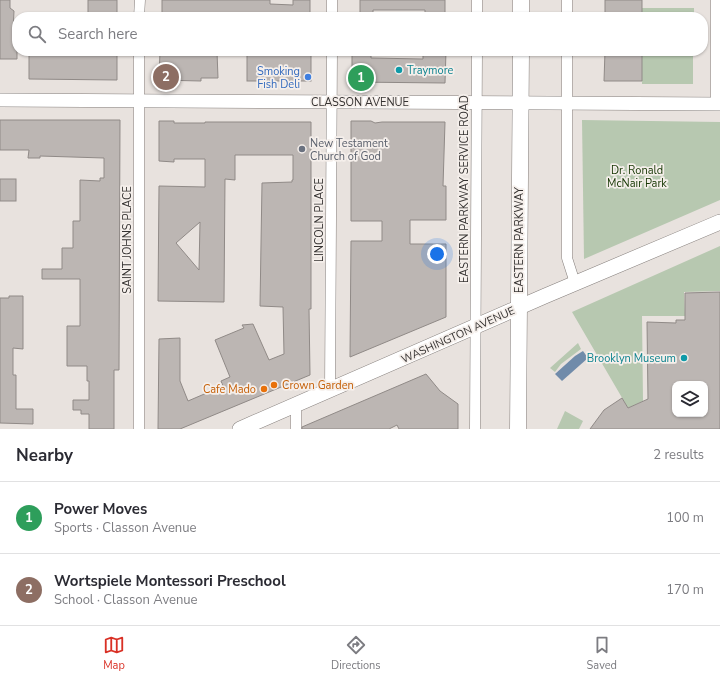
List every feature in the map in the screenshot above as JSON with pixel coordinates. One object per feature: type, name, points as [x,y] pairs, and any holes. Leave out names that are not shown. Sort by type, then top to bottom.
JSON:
[{"type":"main road","points":[[521,0],[521,12]]},
{"type":"main road","name":"EASTERN PARKWAY","points":[[518,429],[521,56]]},
{"type":"main road","name":"WASHINGTON AVENUE","points":[[240,429],[575,283],[720,222]]},
{"type":"street","points":[[140,0],[140,12]]},
{"type":"street","points":[[332,0],[332,12]]},
{"type":"street","points":[[477,0],[477,12]]},
{"type":"street","points":[[567,12],[568,0]]},
{"type":"street","points":[[716,0],[718,104]]},
{"type":"street","name":"SAINT JOHNS PLACE","points":[[139,56],[139,429]]},
{"type":"street","name":"LINCOLN PLACE","points":[[330,389],[332,56]]},
{"type":"street","name":"EASTERN PARKWAY SERVICE ROAD","points":[[475,429],[477,56]]},
{"type":"street","points":[[567,56],[567,258],[575,283]]},
{"type":"street","name":"CLASSON AVENUE","points":[[0,100],[718,104]]},
{"type":"street","points":[[296,404],[296,429]]},
{"type":"green space","points":[[642,8],[694,8],[694,12],[642,12]]},
{"type":"green space","points":[[642,56],[693,56],[693,84],[642,84]]},
{"type":"green space","name":"Dr. Ronald McNair Park","points":[[582,120],[720,122],[720,200],[584,259]]},
{"type":"green space","points":[[720,246],[720,291],[684,292],[685,316],[642,316],[643,401],[628,408],[572,312]]},
{"type":"green space","points":[[578,343],[581,349],[561,364],[555,372],[550,368]]},
{"type":"green space","points":[[565,411],[583,421],[579,429],[557,429]]},
{"type":"water","points":[[583,351],[588,358],[562,381],[555,374],[575,356]]},
{"type":"building","points":[[0,0],[10,0],[10,8],[14,11],[12,12],[12,56],[17,56],[17,59],[0,59]]},
{"type":"building","points":[[88,0],[117,0],[117,12],[88,12]]},
{"type":"building","points":[[162,0],[270,0],[270,4],[293,5],[293,0],[310,0],[310,12],[162,12]]},
{"type":"building","points":[[360,0],[445,0],[445,12],[425,12],[425,10],[373,10],[373,12],[360,12]]},
{"type":"building","points":[[605,0],[642,0],[642,12],[605,12]]},
{"type":"building","points":[[29,56],[117,56],[117,80],[29,79]]},
{"type":"building","points":[[160,56],[217,56],[218,78],[201,78],[201,81],[159,80]]},
{"type":"building","points":[[247,56],[311,56],[311,81],[247,81]]},
{"type":"building","name":"Traymore","points":[[352,56],[423,59],[423,56],[446,56],[445,83],[352,82]]},
{"type":"building","points":[[605,56],[642,56],[642,81],[604,81]]},
{"type":"building","points":[[0,120],[120,120],[119,370],[114,370],[114,429],[89,429],[89,414],[81,414],[81,410],[73,410],[73,400],[89,400],[87,366],[67,366],[67,326],[80,326],[80,279],[42,279],[42,269],[62,269],[62,248],[73,248],[73,221],[80,221],[80,180],[100,181],[100,178],[104,178],[104,158],[40,156],[40,158],[28,158],[29,150],[0,150]]},
{"type":"building","points":[[159,121],[174,121],[174,123],[311,122],[311,309],[309,309],[310,375],[180,429],[158,429],[159,339],[180,338],[180,381],[188,401],[223,386],[221,381],[230,377],[215,340],[244,328],[242,325],[253,324],[269,360],[284,354],[283,307],[260,306],[262,183],[292,182],[293,155],[235,155],[235,180],[225,179],[224,302],[158,301],[159,186],[205,187],[205,159],[174,159],[174,162],[159,161]],"holes":[[[200,222],[199,270],[176,243]]]},
{"type":"building","points":[[351,121],[371,121],[375,123],[445,122],[443,186],[446,186],[446,220],[410,220],[410,244],[446,244],[446,317],[350,357],[351,241],[382,241],[382,221],[351,221]]},
{"type":"building","points":[[0,179],[16,179],[16,201],[0,201]]},
{"type":"building","name":"Brooklyn Museum","points":[[720,292],[720,429],[590,429],[604,410],[622,398],[628,408],[648,399],[647,322],[676,323],[676,320],[685,320],[685,293]]},
{"type":"building","points":[[9,296],[23,296],[23,349],[13,348],[13,375],[16,375],[16,409],[33,409],[33,424],[0,423],[0,298],[9,298]]},
{"type":"building","points":[[426,374],[440,391],[458,404],[458,429],[399,429],[397,425],[389,429],[302,429],[302,427]]},
{"type":"place","name":"Traymore","points":[[399,70]]},
{"type":"place","name":"Wortspiele Montessori Preschool","points":[[166,77]]},
{"type":"place","name":"Smoking Fish Deli","points":[[308,77]]},
{"type":"place","name":"Power Moves","points":[[361,78]]},
{"type":"place","name":"New Testament Church of God","points":[[302,149]]},
{"type":"place","name":"Brooklyn Museum","points":[[684,358]]},
{"type":"place","name":"Crown Garden","points":[[274,385]]},
{"type":"place","name":"Cafe Mado","points":[[264,389]]}]
